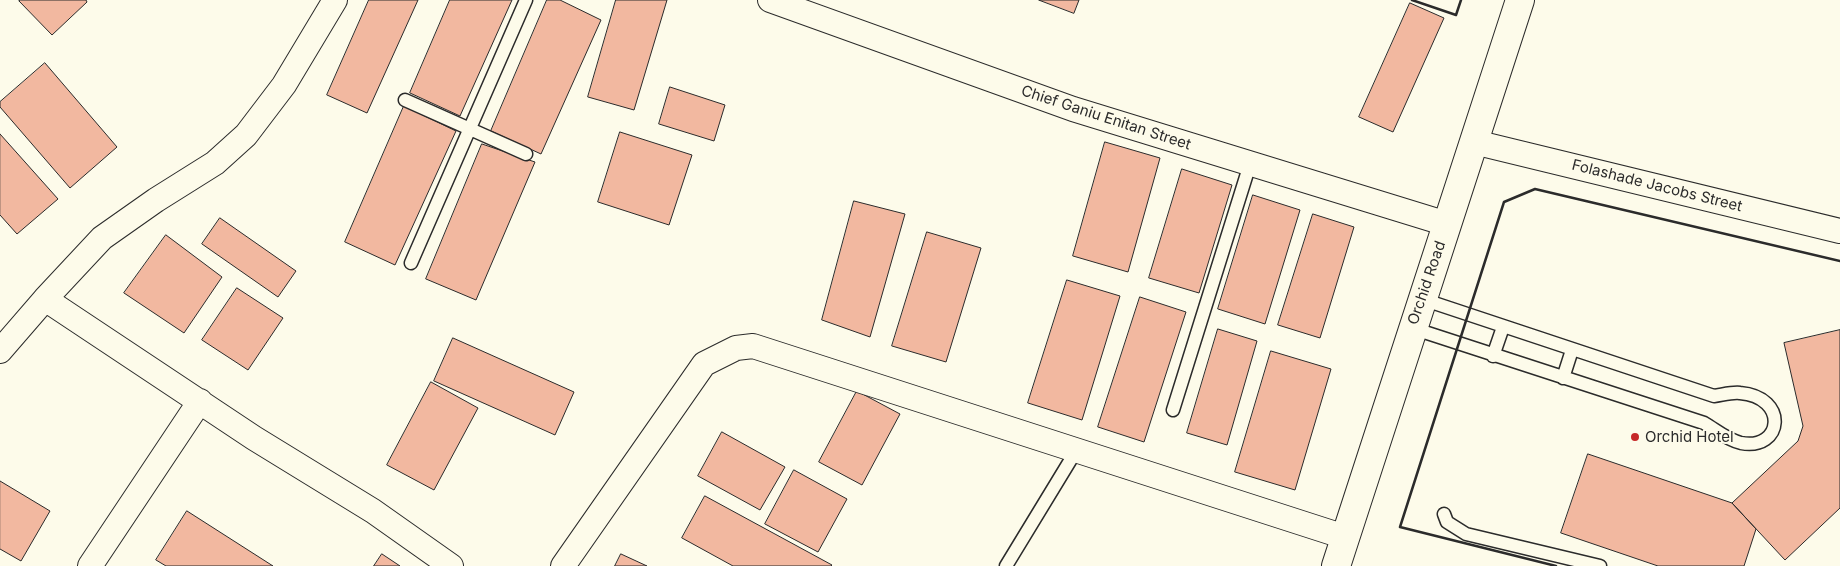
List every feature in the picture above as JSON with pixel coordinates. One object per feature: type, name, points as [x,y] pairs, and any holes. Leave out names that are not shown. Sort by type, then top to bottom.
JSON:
[{"type":"main road","name":"Orchid Road","points":[[1336,566],[1520,0]]},
{"type":"street","points":[[0,351],[102,238],[156,200],[215,163],[246,136],[284,85],[335,0]]},
{"type":"street","name":"Chief Ganiu Enitan Street","points":[[770,0],[1073,109],[1447,224]]},
{"type":"street","name":"Folashade Jacobs Street","points":[[1474,142],[1840,231]]},
{"type":"street","points":[[45,299],[254,438],[373,511],[451,566]]},
{"type":"street","points":[[563,566],[704,364],[736,348],[753,346],[1345,537]]},
{"type":"street","points":[[90,566],[200,401]]},
{"type":"lane","points":[[410,263],[526,0]]},
{"type":"lane","points":[[404,100],[526,154]]},
{"type":"lane","points":[[1173,410],[1250,164]]},
{"type":"lane","points":[[1412,328],[1493,356],[1704,423],[1724,436],[1741,442],[1752,443],[1769,438],[1774,426],[1775,416],[1772,407],[1764,400],[1751,395],[1740,392],[1714,396],[1422,299]]},
{"type":"lane","points":[[1493,356],[1504,327]]},
{"type":"lane","points":[[1564,378],[1572,350]]},
{"type":"lane","points":[[1006,566],[1076,451]]},
{"type":"lane","points":[[1444,514],[1447,522],[1466,534],[1600,566]]},
{"type":"building","points":[[86,0],[87,2],[52,35],[19,1]]},
{"type":"building","points":[[369,0],[418,0],[367,113],[327,95]]},
{"type":"building","points":[[450,0],[512,0],[460,116],[410,93]]},
{"type":"building","points":[[547,0],[560,0],[601,20],[541,154],[491,131]]},
{"type":"building","points":[[616,0],[667,0],[634,110],[588,97]]},
{"type":"building","points":[[1039,0],[1079,0],[1074,13]]},
{"type":"building","points":[[1410,3],[1444,18],[1393,132],[1359,117]]},
{"type":"building","points":[[45,63],[117,147],[70,188],[0,107],[0,102]]},
{"type":"building","points":[[670,87],[725,105],[714,141],[659,124]]},
{"type":"building","points":[[404,106],[456,131],[395,265],[345,242]]},
{"type":"building","points":[[620,132],[692,155],[669,225],[598,202]]},
{"type":"building","points":[[0,134],[58,199],[17,234],[0,215]]},
{"type":"building","points":[[1105,142],[1160,158],[1128,272],[1073,256]]},
{"type":"building","points":[[482,144],[535,162],[476,300],[426,279]]},
{"type":"building","points":[[1182,169],[1232,185],[1199,293],[1149,278]]},
{"type":"building","points":[[1253,195],[1300,210],[1265,324],[1218,309]]},
{"type":"building","points":[[854,201],[905,214],[870,337],[822,320]]},
{"type":"building","points":[[1313,214],[1354,227],[1320,338],[1278,325]]},
{"type":"building","points":[[220,218],[296,271],[278,297],[202,244]]},
{"type":"building","points":[[927,232],[981,248],[946,362],[892,346]]},
{"type":"building","points":[[166,235],[222,277],[184,333],[124,293]]},
{"type":"building","points":[[1067,280],[1120,296],[1082,420],[1028,403]]},
{"type":"building","points":[[237,288],[283,318],[248,370],[202,340]]},
{"type":"building","points":[[1140,297],[1186,312],[1144,442],[1098,427]]},
{"type":"building","points":[[1218,329],[1257,341],[1227,445],[1187,433]]},
{"type":"building","points":[[1840,330],[1840,508],[1785,560],[1732,503],[1798,441],[1803,426],[1784,343]]},
{"type":"building","points":[[453,338],[574,392],[555,435],[434,381]]},
{"type":"building","points":[[1271,351],[1331,369],[1295,490],[1235,472]]},
{"type":"building","points":[[431,382],[478,408],[434,490],[387,465]]},
{"type":"building","points":[[857,391],[900,414],[862,485],[819,462]]},
{"type":"building","points":[[722,432],[785,467],[760,510],[698,476]]},
{"type":"building","points":[[1588,454],[1732,503],[1756,529],[1744,566],[1658,566],[1561,533]]},
{"type":"building","points":[[794,470],[847,499],[818,552],[765,524]]},
{"type":"building","points":[[0,481],[50,511],[21,561],[0,549]]},
{"type":"building","points":[[705,496],[832,565],[733,566],[682,538]]},
{"type":"building","points":[[187,511],[273,566],[166,566],[156,560]]},
{"type":"building","points":[[382,554],[400,566],[374,566]]},
{"type":"building","points":[[621,554],[647,566],[615,566]]},
{"type":"wall","points":[[1412,0],[1456,15],[1461,0]]},
{"type":"wall","points":[[1556,566],[1400,527],[1504,202],[1535,189],[1840,261]]},
{"type":"place","name":"Orchid Hotel","points":[[1635,437]]}]
